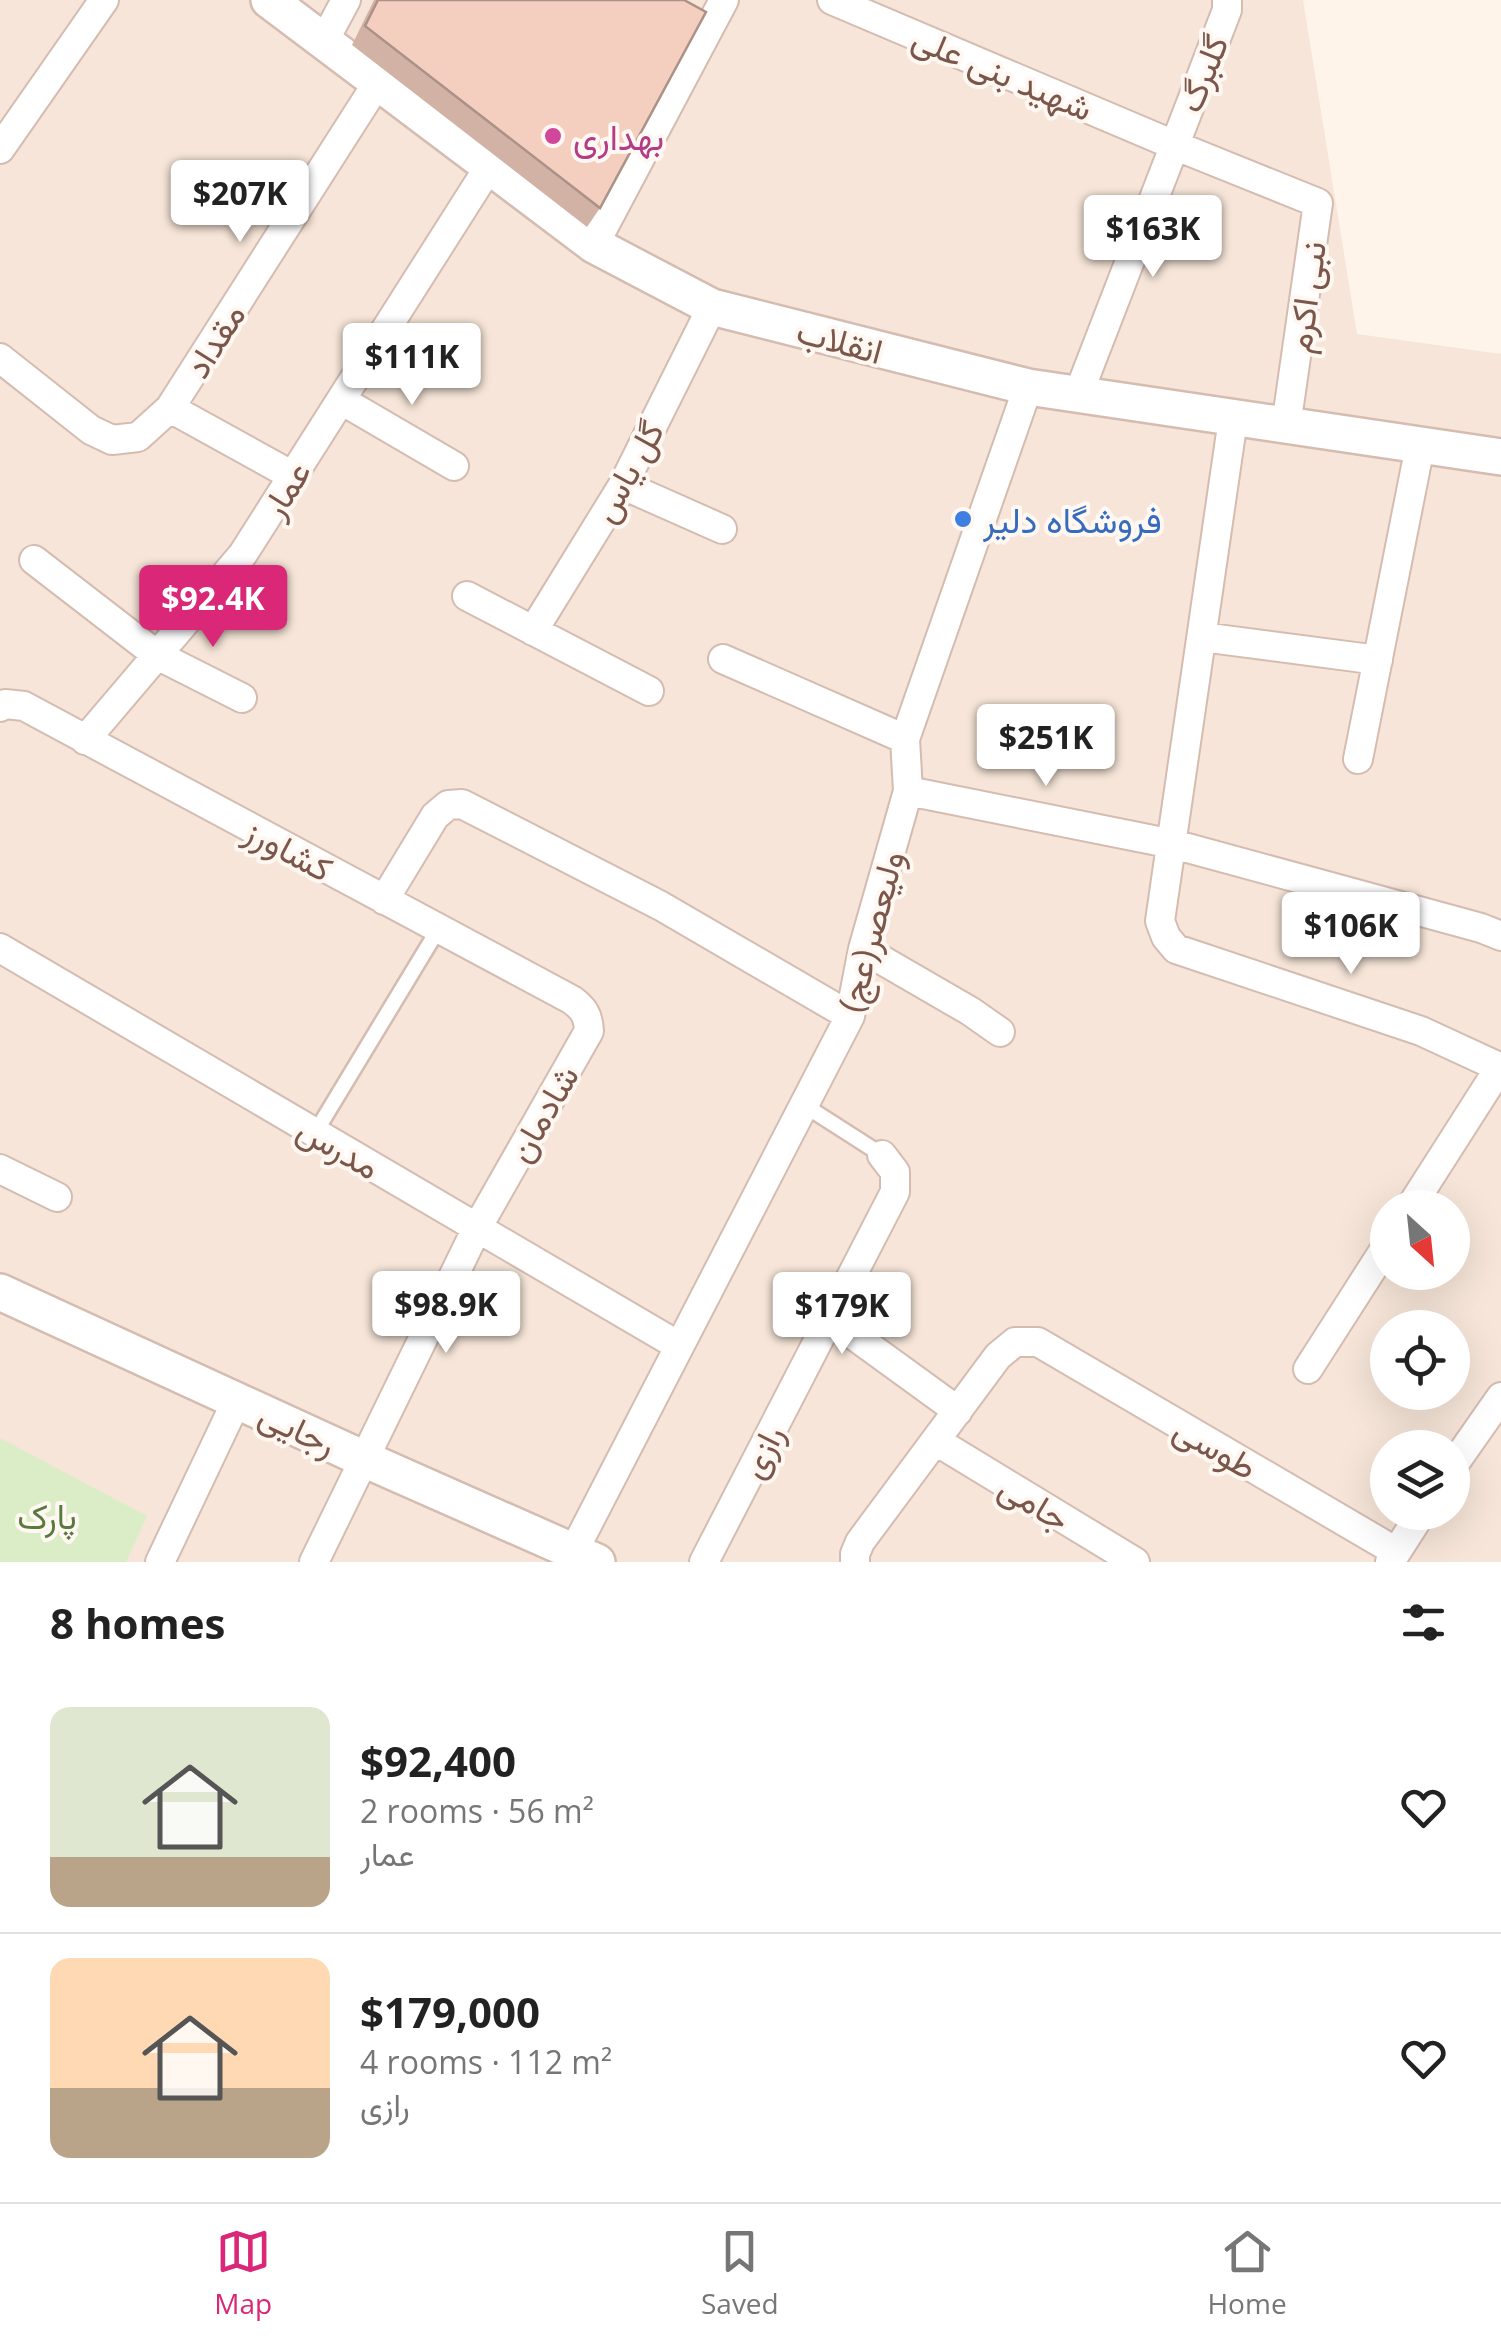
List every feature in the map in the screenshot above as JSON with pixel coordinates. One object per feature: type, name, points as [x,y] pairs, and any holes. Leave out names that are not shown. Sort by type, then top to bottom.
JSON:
[{"type":"street","points":[[0,149],[9,115],[104,0]]},
{"type":"street","name":"انقلاب","points":[[269,0],[594,245],[712,307],[1028,388],[1501,457]]},
{"type":"street","points":[[324,41],[346,0]]},
{"type":"street","points":[[594,245],[724,0]]},
{"type":"street","name":"شهید بنی علی","points":[[832,0],[1174,144]]},
{"type":"street","name":"گلبرگ","points":[[1078,395],[1228,10],[1227,0]]},
{"type":"street","name":"مقداد","points":[[0,358],[90,430],[112,440],[138,437],[170,408],[378,82]]},
{"type":"street","name":"نبی اکرم","points":[[1174,144],[1318,203],[1286,426]]},
{"type":"street","name":"عمار","points":[[85,740],[243,554],[489,167]]},
{"type":"street","name":"گل یاس","points":[[533,630],[623,485],[712,307]]},
{"type":"street","name":"ولیعصر(عج)","points":[[579,1558],[679,1346],[850,1016],[863,950],[908,791],[905,739],[1028,388]]},
{"type":"street","points":[[341,400],[454,466]]},
{"type":"street","points":[[170,408],[292,476]]},
{"type":"street","points":[[1233,419],[1160,921],[1176,949],[1421,1031],[1500,1068],[1422,1190]]},
{"type":"street","points":[[1358,759],[1420,446]]},
{"type":"street","points":[[623,485],[722,529]]},
{"type":"street","points":[[34,560],[157,655],[242,698]]},
{"type":"street","points":[[467,596],[649,691]]},
{"type":"street","points":[[1202,636],[1378,660]]},
{"type":"street","points":[[723,659],[905,739]]},
{"type":"street","name":"کشاورز","points":[[2,706],[24,706],[572,1000]]},
{"type":"street","points":[[908,791],[1172,844],[1501,936]]},
{"type":"street","points":[[384,900],[435,816],[448,805],[462,804],[660,906],[850,1016]]},
{"type":"street","name":"مدرس","points":[[0,948],[679,1346]]},
{"type":"street","points":[[863,950],[1000,1032]]},
{"type":"street","name":"شادمان","points":[[477,1228],[589,1031],[584,1009],[572,1000]]},
{"type":"street","name":"رازی","points":[[704,1562],[895,1192],[895,1172],[882,1155]]},
{"type":"street","points":[[0,1169],[57,1198]]},
{"type":"street","points":[[314,1562],[477,1228]]},
{"type":"street","points":[[1308,1369],[1370,1272]]},
{"type":"street","name":"رجایی","points":[[0,1292],[579,1558]]},
{"type":"street","points":[[830,1318],[958,1411],[860,1542],[855,1562]]},
{"type":"street","name":"طوسی","points":[[958,1411],[998,1356],[1015,1342],[1038,1342],[1393,1556]]},
{"type":"street","points":[[1470,1442],[1501,1397]]},
{"type":"street","points":[[160,1562],[238,1400]]},
{"type":"street","name":"جامی","points":[[936,1441],[1135,1562]]},
{"type":"street","points":[[1393,1556],[1410,1530]]},
{"type":"lane","points":[[315,1133],[438,928]]},
{"type":"lane","name":"رازی","points":[[804,1105],[882,1155]]},
{"type":"shaded area","points":[[0,0],[1303,0],[1357,334],[1501,354],[1501,1562],[0,1562]]},
{"type":"green space","name":"پارک","points":[[0,1438],[147,1516],[126,1562],[0,1562]]},
{"type":"building","name":"بهداری","points":[[378,0],[684,0],[706,12],[600,208],[365,26]]},
{"type":"place","name":"بهداری","points":[[553,136]]},
{"type":"place","name":"فروشگاه دلیر","points":[[963,519]]}]
